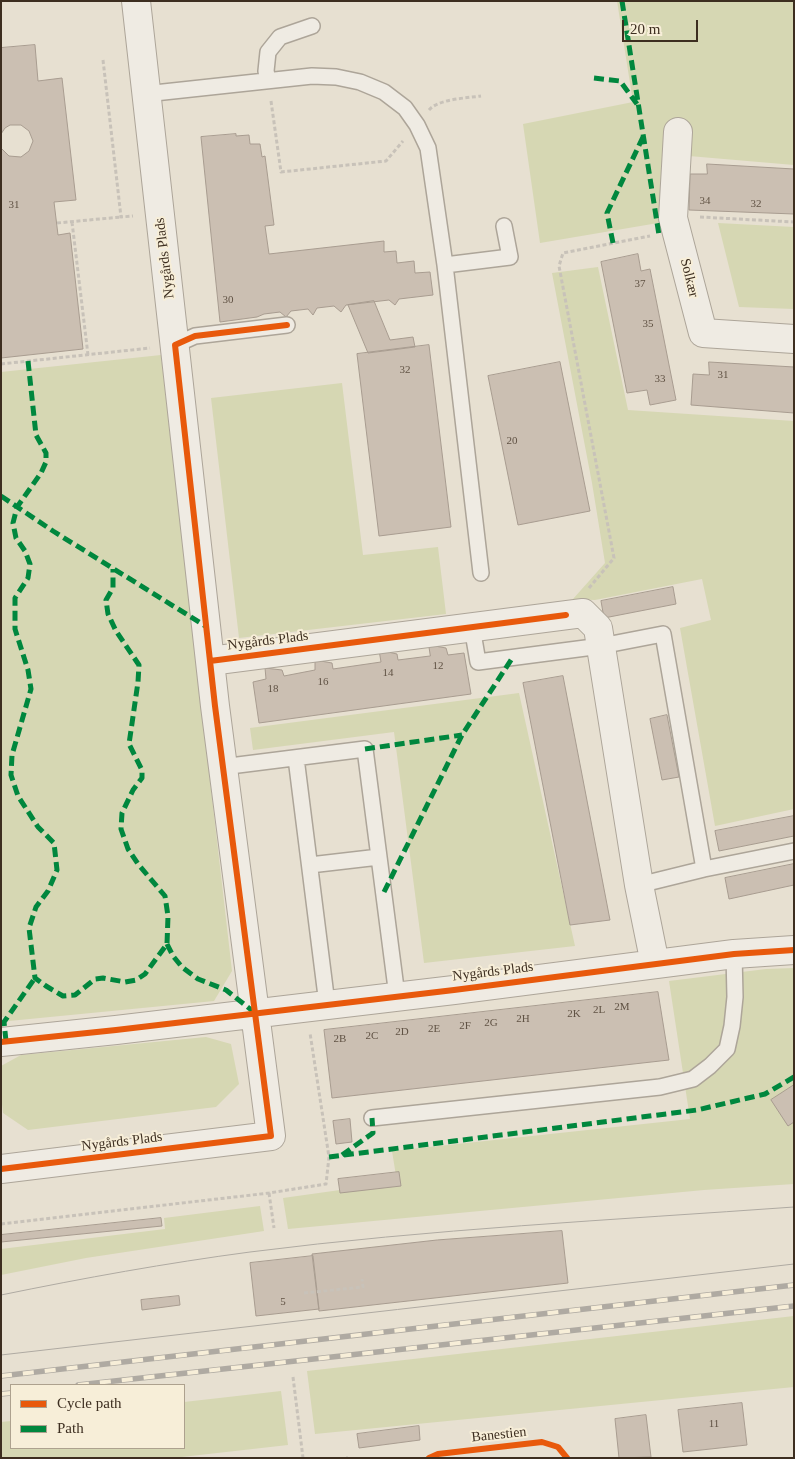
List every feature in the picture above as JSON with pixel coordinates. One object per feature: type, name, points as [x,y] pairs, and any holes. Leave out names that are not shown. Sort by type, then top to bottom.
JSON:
[{"type":"street","name":"Nygårds Plads","points":[[1,1169],[271,1136],[222,767],[210,661],[162,347],[145,94],[136,1]]},
{"type":"street","name":"Solkær","points":[[678,132],[673,218],[703,333],[794,339]]},
{"type":"street","name":"Nygårds Plads","points":[[210,661],[583,613],[598,628],[640,885],[655,964]]},
{"type":"street","name":"Nygårds Plads","points":[[1,1042],[454,990],[734,954],[794,950]]},
{"type":"lane","points":[[267,75],[268,52],[280,37],[312,26]]},
{"type":"lane","points":[[145,94],[267,75],[336,77],[360,82],[384,92],[405,108],[417,125],[428,148],[445,265],[481,573]]},
{"type":"lane","points":[[445,265],[510,257],[504,226]]},
{"type":"lane","points":[[162,347],[195,336],[287,325]]},
{"type":"lane","points":[[472,627],[478,662],[601,646],[663,634],[704,869]]},
{"type":"lane","points":[[222,767],[366,749],[397,996]]},
{"type":"lane","points":[[296,758],[327,1004]]},
{"type":"lane","points":[[640,885],[794,850]]},
{"type":"lane","points":[[310,866],[379,856]]},
{"type":"lane","points":[[372,1118],[660,1086],[692,1079],[710,1066],[727,1049],[735,997],[734,954]]},
{"type":"path","points":[[103,60],[121,217]]},
{"type":"path","points":[[267,75],[281,172],[386,161],[433,105],[481,96]]},
{"type":"path","points":[[57,223],[133,216]]},
{"type":"path","points":[[566,615],[614,558],[559,266],[563,253],[659,235],[673,218],[708,217],[794,222]]},
{"type":"path","points":[[72,222],[88,355]]},
{"type":"path","points":[[148,339],[162,347]]},
{"type":"path","points":[[1,364],[162,347]]},
{"type":"path","points":[[1,1224],[270,1193],[326,1184],[329,1157],[310,1032],[303,1029]]},
{"type":"path","points":[[270,1193],[274,1228]]},
{"type":"path","points":[[304,1293],[363,1287],[362,1279]]},
{"type":"path","points":[[293,1377],[303,1458]]},
{"type":"green space","points":[[617,1],[794,1],[794,165],[689,156],[664,222],[540,243],[523,124],[633,102]]},
{"type":"green space","points":[[718,223],[794,227],[794,309],[739,307]]},
{"type":"green space","points":[[598,267],[628,410],[794,421],[794,809],[715,826],[680,628],[711,620],[702,579],[595,600],[573,599],[605,563],[592,483],[552,273]]},
{"type":"green space","points":[[161,355],[232,971],[214,1001],[9,1021],[1,1016],[1,372]]},
{"type":"green space","points":[[342,383],[363,555],[438,547],[446,614],[239,638],[211,398]]},
{"type":"green space","points":[[519,693],[575,946],[424,963],[394,732],[253,750],[250,728]]},
{"type":"green space","points":[[794,968],[794,1184],[704,1190],[288,1229],[283,1198],[397,1182],[392,1151],[690,1119],[669,981],[766,969]]},
{"type":"green space","points":[[206,1037],[231,1044],[239,1084],[216,1107],[28,1130],[3,1113],[1,1066],[21,1055]]},
{"type":"green space","points":[[260,1206],[264,1231],[86,1258],[1,1275],[1,1249],[165,1229],[164,1218]]},
{"type":"green space","points":[[794,1316],[794,1387],[315,1434],[307,1371]]},
{"type":"green space","points":[[281,1391],[288,1445],[173,1458],[1,1458],[1,1422],[10,1421],[10,1449],[185,1449],[185,1402]]},
{"type":"building","points":[[35,45],[38,81],[62,78],[76,200],[54,202],[58,235],[70,233],[83,349],[1,358],[1,148],[9,156],[21,157],[29,151],[33,141],[29,131],[21,125],[10,125],[1,134],[1,48]]},
{"type":"building","points":[[236,134],[236,136],[249,135],[250,144],[260,144],[262,157],[265,156],[274,225],[265,226],[269,254],[384,241],[384,252],[396,251],[397,263],[414,261],[415,273],[430,272],[433,295],[399,299],[395,305],[389,300],[346,305],[341,312],[334,306],[317,308],[313,315],[308,309],[291,311],[286,317],[280,312],[220,322],[201,137]]},
{"type":"building","points":[[707,164],[794,169],[794,214],[689,210],[690,174],[707,174]]},
{"type":"building","points":[[638,254],[641,271],[650,269],[676,400],[650,405],[647,390],[627,393],[601,262]]},
{"type":"building","points":[[374,301],[390,340],[413,337],[415,347],[368,353],[348,305]]},
{"type":"building","points":[[429,345],[451,527],[379,536],[357,354]]},
{"type":"building","points":[[560,362],[590,511],[518,525],[488,376]]},
{"type":"building","points":[[709,362],[794,367],[794,413],[691,405],[693,374],[709,375]]},
{"type":"building","points":[[673,587],[676,604],[604,618],[601,601]]},
{"type":"building","points":[[429,645],[446,648],[448,655],[464,653],[471,694],[259,723],[253,682],[266,679],[265,668],[282,670],[284,676],[315,670],[315,660],[332,663],[333,669],[381,662],[379,650],[397,654],[398,660],[430,656]]},
{"type":"building","points":[[563,676],[610,920],[570,925],[523,683]]},
{"type":"building","points":[[667,715],[679,777],[662,780],[650,719]]},
{"type":"building","points":[[794,816],[794,836],[719,851],[715,831]]},
{"type":"building","points":[[794,864],[794,885],[729,899],[725,878]]},
{"type":"building","points":[[658,992],[669,1060],[332,1098],[324,1030]]},
{"type":"building","points":[[794,1085],[794,1122],[788,1126],[771,1100]]},
{"type":"building","points":[[350,1119],[352,1142],[336,1144],[333,1121]]},
{"type":"building","points":[[399,1172],[401,1186],[340,1193],[338,1179]]},
{"type":"building","points":[[161,1218],[162,1226],[1,1242],[1,1235]]},
{"type":"building","points":[[562,1231],[568,1283],[319,1311],[312,1254],[437,1240]]},
{"type":"building","points":[[313,1256],[319,1309],[256,1316],[250,1263]]},
{"type":"building","points":[[179,1296],[180,1305],[142,1310],[141,1300]]},
{"type":"building","points":[[742,1403],[747,1445],[683,1452],[678,1410]]},
{"type":"building","points":[[646,1415],[651,1457],[619,1458],[615,1419]]},
{"type":"building","points":[[419,1426],[420,1440],[359,1448],[357,1434]]},
{"type":"tram line","points":[[1,1295],[157,1266],[318,1244],[522,1226],[794,1207]]},
{"type":"tram line","points":[[1,1355],[794,1264]]},
{"type":"railway","points":[[1,1376],[794,1285]]},
{"type":"railway","points":[[87,1384],[794,1306]]},
{"type":"railway","points":[[1,1394],[10,1393]]},
{"type":"marked path","points":[[622,1],[659,235]]},
{"type":"marked path","points":[[594,78],[620,81],[637,104]]},
{"type":"marked path","points":[[613,243],[607,213],[643,137]]},
{"type":"marked path","points":[[28,361],[36,435],[46,453],[46,462],[41,473],[17,507],[13,523],[16,538],[25,551],[30,564],[28,578],[15,598],[15,629],[28,670],[31,689],[12,755],[11,775],[18,796],[38,827],[54,843],[57,870],[48,891],[36,907],[29,928],[35,978],[63,996],[75,995],[95,979],[103,978],[125,982],[136,980],[145,974],[167,944],[168,916],[165,896],[128,849],[121,829],[122,813],[133,790],[142,778],[142,770],[129,744],[139,665],[116,631],[108,614],[106,600],[113,588],[113,569]]},
{"type":"marked path","points":[[1,496],[53,531],[207,627]]},
{"type":"marked path","points":[[384,892],[462,735],[513,657]]},
{"type":"marked path","points":[[365,749],[462,735]]},
{"type":"marked path","points":[[167,944],[173,956],[182,967],[198,979],[226,990],[254,1012]]},
{"type":"marked path","points":[[6,1041],[4,1022],[35,978]]},
{"type":"marked path","points":[[329,1157],[697,1110],[765,1094],[794,1077]]},
{"type":"marked path","points":[[342,1155],[373,1133],[372,1118]]},
{"type":"cycle path","points":[[1,1169],[271,1136],[215,706],[175,345],[195,336],[287,325]]},
{"type":"cycle path","points":[[210,661],[566,615]]},
{"type":"cycle path","points":[[1,1042],[454,990],[734,954],[794,950]]},
{"type":"cycle path","name":"Banestien","points":[[429,1458],[438,1454],[542,1442],[558,1447],[567,1458]]}]
